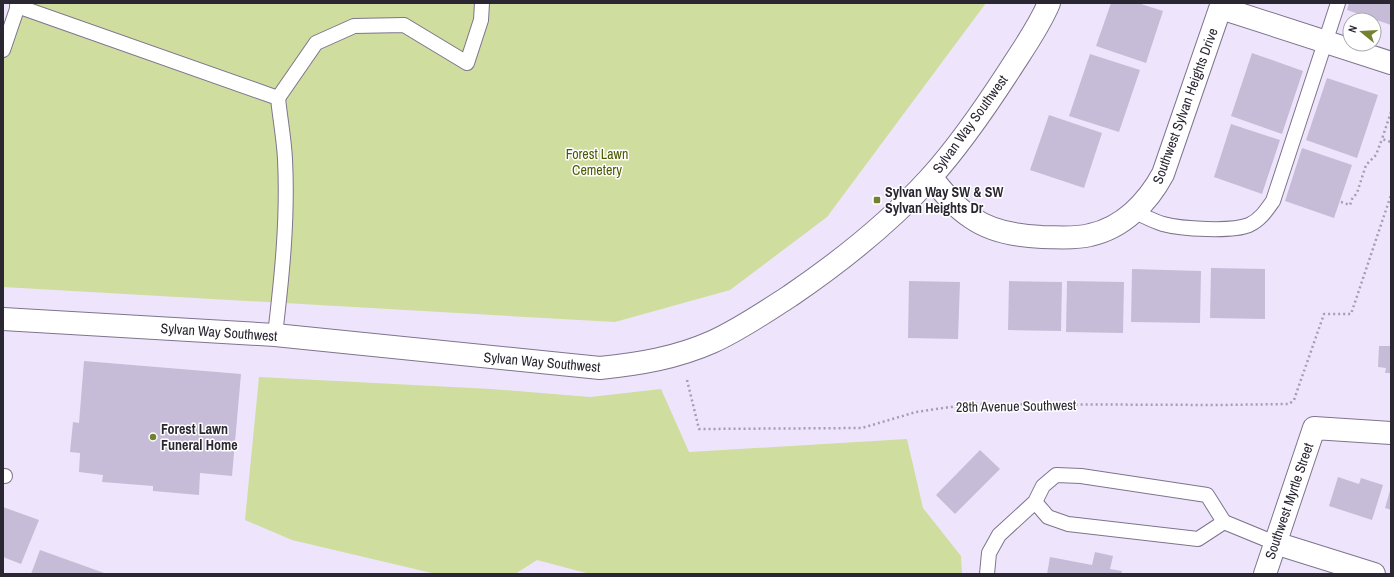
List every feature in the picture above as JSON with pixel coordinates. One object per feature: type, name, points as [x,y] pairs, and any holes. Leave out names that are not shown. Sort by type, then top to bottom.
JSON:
[{"type":"street","name":"Sylvan Way Southwest","points":[[3,319],[275,335],[600,368],[640,364],[671,356],[713,342],[757,318],[824,273],[870,236],[931,177],[983,112],[1024,47],[1049,3]]},
{"type":"street","name":"Southwest Sylvan Heights Drive","points":[[931,177],[950,201],[972,219],[997,230],[1025,236],[1070,238],[1091,235],[1114,226],[1135,212],[1155,189],[1163,174],[1222,6]]},
{"type":"street","points":[[1222,6],[1391,63]]},
{"type":"street","name":"Southwest Myrtle Street","points":[[1264,574],[1314,428],[1391,433]]},
{"type":"street","points":[[1275,543],[1374,574]]},
{"type":"lane","points":[[275,335],[284,261],[286,212],[285,158],[278,98],[316,43],[354,26],[404,25],[467,63],[481,20],[482,3]]},
{"type":"lane","points":[[1135,212],[1162,224],[1181,228],[1233,229],[1249,225],[1263,216],[1273,201],[1338,3]]},
{"type":"lane","points":[[3,50],[18,4],[278,98]]},
{"type":"lane","points":[[987,574],[989,553],[999,535],[1035,502],[1043,486],[1056,475],[1081,476],[1207,495],[1224,522],[1275,543]]},
{"type":"lane","points":[[1035,502],[1048,517],[1068,524],[1198,539],[1224,522]]},
{"type":"path","points":[[1341,202],[1350,205],[1352,199],[1357,193],[1366,165],[1376,155],[1391,112]]},
{"type":"path","points":[[1382,139],[1391,142]]},
{"type":"path","name":"28th Avenue Southwest","points":[[687,380],[699,429],[862,428],[916,412],[971,404],[1219,406],[1289,404],[1294,400],[1324,314],[1352,314],[1391,195]]},
{"type":"green space","name":"Forest Lawn Cemetery","points":[[13,3],[986,3],[827,217],[730,290],[615,322],[3,287],[3,34]]},
{"type":"green space","points":[[259,377],[491,389],[590,397],[661,389],[689,452],[907,439],[923,508],[961,556],[962,574],[590,574],[537,560],[515,574],[436,574],[292,540],[245,520]]},
{"type":"building","points":[[1111,3],[1138,3],[1163,11],[1146,63],[1096,46]]},
{"type":"building","points":[[1349,3],[1391,3],[1391,25],[1382,22],[1382,12],[1353,12],[1347,10]]},
{"type":"building","points":[[1252,53],[1303,71],[1282,134],[1231,116]]},
{"type":"building","points":[[1090,54],[1140,70],[1119,132],[1069,116]]},
{"type":"building","points":[[1327,78],[1378,95],[1357,158],[1306,140]]},
{"type":"building","points":[[1049,115],[1102,133],[1084,188],[1030,170]]},
{"type":"building","points":[[1231,124],[1280,140],[1262,194],[1214,177]]},
{"type":"building","points":[[1302,148],[1352,165],[1334,218],[1285,201]]},
{"type":"building","points":[[1211,268],[1265,269],[1265,319],[1210,318]]},
{"type":"building","points":[[1132,269],[1201,271],[1200,323],[1131,322]]},
{"type":"building","points":[[909,281],[960,282],[958,339],[908,338]]},
{"type":"building","points":[[1009,281],[1062,282],[1061,331],[1008,330]]},
{"type":"building","points":[[1067,281],[1124,282],[1123,333],[1066,332]]},
{"type":"building","points":[[1379,346],[1391,346],[1391,373],[1385,373],[1386,368],[1378,367]]},
{"type":"building","name":"Forest Lawn Funeral Home","points":[[84,361],[241,374],[232,476],[200,473],[199,495],[153,491],[153,486],[102,482],[103,475],[79,472],[80,453],[70,452],[73,422],[79,423]]},
{"type":"building","points":[[980,450],[1000,469],[955,514],[936,495]]},
{"type":"building","points":[[1338,477],[1359,484],[1361,478],[1383,485],[1372,520],[1329,506]]},
{"type":"building","points":[[1391,487],[1391,510],[1385,508]]},
{"type":"building","points":[[3,507],[39,520],[21,564],[3,557]]},
{"type":"building","points":[[40,550],[107,574],[31,574]]},
{"type":"building","points":[[1095,552],[1113,556],[1110,569],[1122,571],[1121,574],[1047,574],[1050,557],[1092,565]]},
{"type":"place","name":"Sylvan Way SW & SW Sylvan Heights Dr","points":[[877,200]]},
{"type":"place","name":"Forest Lawn Funeral Home","points":[[153,437]]}]
